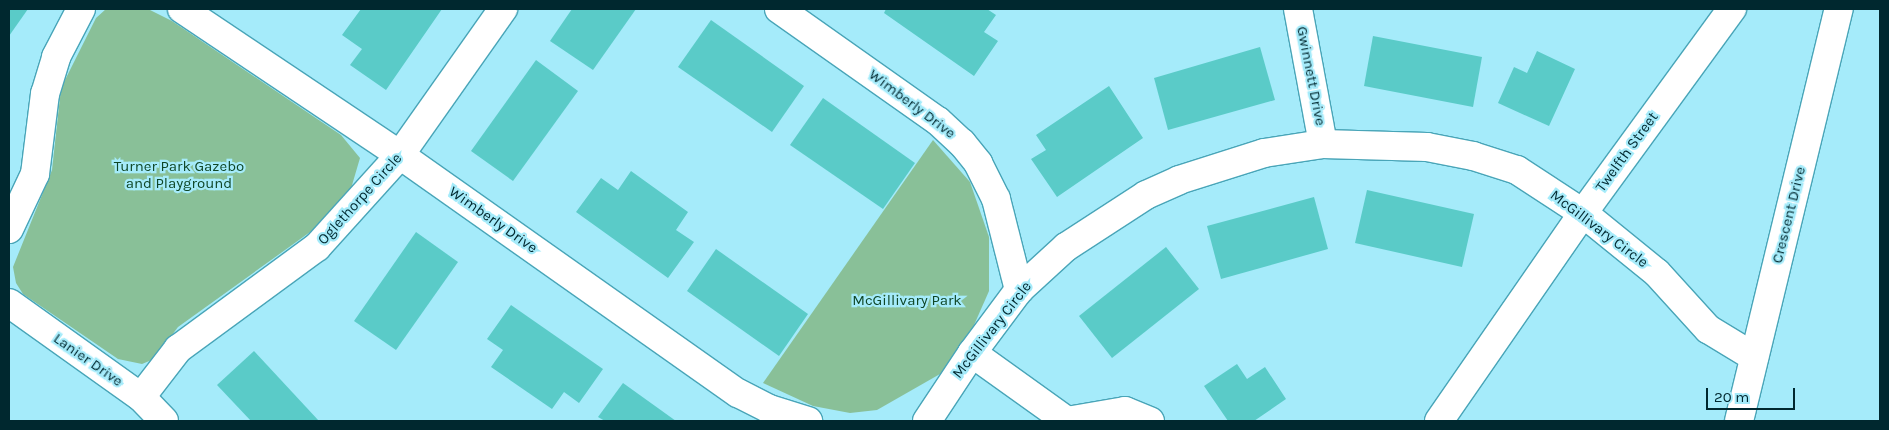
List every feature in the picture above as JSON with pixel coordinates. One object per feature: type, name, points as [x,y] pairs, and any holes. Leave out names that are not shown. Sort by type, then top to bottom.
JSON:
[{"type":"street","points":[[9,229],[35,174],[45,94],[56,57],[81,9]]},
{"type":"street","name":"Wimberly Drive","points":[[182,9],[400,155],[738,393],[769,409],[808,421]]},
{"type":"street","name":"Oglethorpe Circle","points":[[141,398],[178,349],[317,247],[400,155],[503,9]]},
{"type":"street","name":"Wimberly Drive","points":[[779,9],[938,121],[962,143],[978,163],[996,199],[1019,290]]},
{"type":"street","name":"Gwinnett Drive","points":[[1298,9],[1323,144]]},
{"type":"street","name":"Twelfth Street","points":[[1439,421],[1583,213],[1732,9]]},
{"type":"street","name":"Crescent Drive","points":[[1739,421],[1839,9]]},
{"type":"street","name":"McGillivary Circle","points":[[927,421],[972,353],[1019,290],[1066,247],[1146,195],[1224,164],[1264,152],[1323,144],[1427,147],[1473,156],[1517,170],[1583,213],[1657,273],[1708,329],[1754,357]]},
{"type":"street","name":"Lanier Drive","points":[[9,303],[141,398],[164,421]]},
{"type":"street","points":[[972,353],[1067,421],[1125,411],[1150,421]]},
{"type":"green space","name":"Turner Park Gazebo and Playground","points":[[106,9],[148,9],[172,21],[341,135],[360,158],[350,192],[324,222],[178,327],[154,359],[142,364],[118,359],[23,294],[16,283],[13,267],[52,170],[61,88],[96,18]]},
{"type":"green space","name":"McGillivary Park","points":[[933,140],[970,182],[989,237],[989,291],[967,341],[940,374],[877,410],[850,413],[813,406],[763,383]]},
{"type":"building","points":[[9,9],[28,9],[9,36]]},
{"type":"building","points":[[361,9],[442,9],[386,90],[350,65],[362,49],[342,35]]},
{"type":"building","points":[[572,9],[636,9],[593,70],[550,41]]},
{"type":"building","points":[[886,9],[987,9],[996,15],[984,32],[998,41],[974,76],[884,13]]},
{"type":"building","points":[[711,20],[804,86],[772,132],[678,67]]},
{"type":"building","points":[[1373,36],[1482,57],[1473,107],[1364,86]]},
{"type":"building","points":[[1260,47],[1275,100],[1168,130],[1154,78]]},
{"type":"building","points":[[1537,51],[1575,69],[1549,126],[1498,103],[1514,67],[1527,73]]},
{"type":"building","points":[[536,60],[578,91],[513,181],[471,151]]},
{"type":"building","points":[[1109,86],[1143,138],[1057,197],[1031,159],[1046,150],[1036,135]]},
{"type":"building","points":[[823,98],[915,163],[883,209],[790,145]]},
{"type":"building","points":[[631,171],[688,212],[676,230],[694,242],[668,278],[576,212],[601,178],[618,190]]},
{"type":"building","points":[[1367,190],[1474,214],[1462,267],[1355,243]]},
{"type":"building","points":[[1314,197],[1328,249],[1221,279],[1207,226]]},
{"type":"building","points":[[416,232],[458,262],[396,350],[354,321]]},
{"type":"building","points":[[1166,247],[1199,289],[1112,358],[1079,316]]},
{"type":"building","points":[[716,249],[808,314],[779,356],[687,291]]},
{"type":"building","points":[[511,305],[603,369],[579,403],[564,392],[552,409],[491,367],[503,350],[487,339]]},
{"type":"building","points":[[254,351],[319,421],[251,421],[217,385]]},
{"type":"building","points":[[1237,364],[1247,379],[1265,367],[1286,399],[1254,421],[1228,421],[1204,386]]},
{"type":"building","points":[[623,383],[676,421],[605,421],[598,417]]}]
